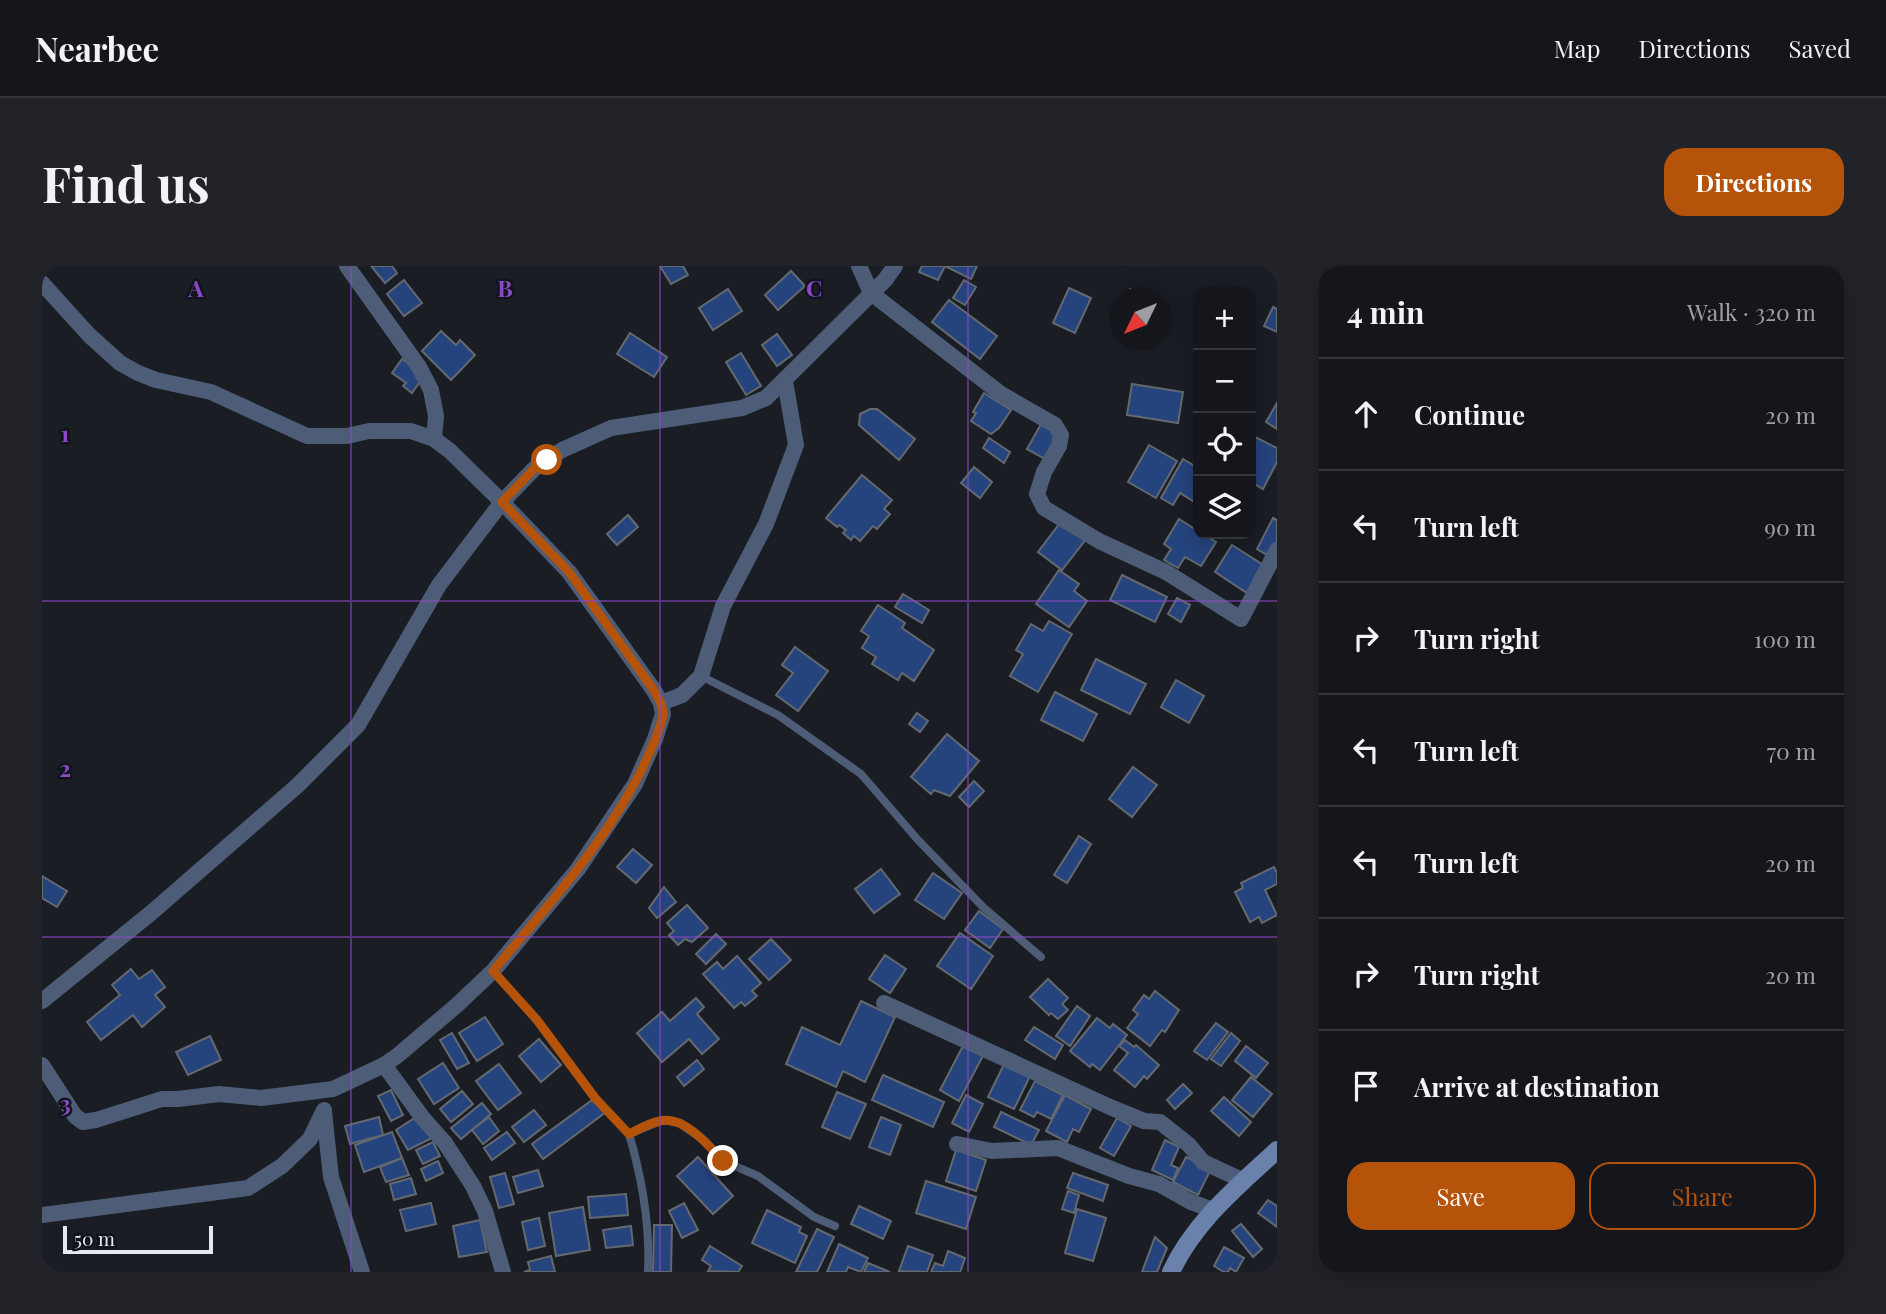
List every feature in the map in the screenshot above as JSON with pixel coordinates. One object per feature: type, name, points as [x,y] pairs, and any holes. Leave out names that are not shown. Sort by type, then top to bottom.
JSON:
[{"type":"street","points":[[347,266],[390,324],[425,379],[436,416],[434,439]]},
{"type":"street","points":[[859,266],[871,293],[1001,394],[1055,425],[1061,435],[1059,446],[1044,472],[1037,494],[1044,508],[1099,541],[1166,572],[1241,619],[1277,550]]},
{"type":"street","points":[[42,1001],[151,912],[297,786],[358,724],[439,585],[502,502],[534,469],[562,450],[611,428],[742,408],[766,398],[895,266]]},
{"type":"street","points":[[42,283],[89,335],[120,363],[138,373],[156,380],[211,392],[307,436],[411,431],[434,439],[502,502],[569,572],[653,689],[661,703],[663,714],[635,784],[578,869],[493,971],[420,1038],[384,1065],[333,1089],[261,1098],[219,1094],[162,1099],[83,1122],[75,1116],[42,1065]]},
{"type":"street","points":[[661,703],[682,695],[701,676],[723,606],[766,524],[796,445],[785,381]]},
{"type":"street","points":[[884,1003],[1110,1107],[1144,1121],[1160,1122],[1189,1145],[1203,1162],[1244,1181]]},
{"type":"street","points":[[384,1065],[422,1117],[445,1143],[473,1186],[485,1211],[503,1272]]},
{"type":"street","points":[[320,1090],[331,1177],[362,1272]]},
{"type":"street","points":[[42,1215],[248,1188],[282,1166],[310,1139],[324,1110]]},
{"type":"street","points":[[957,1144],[992,1151],[1058,1148],[1129,1176],[1159,1184],[1191,1202],[1213,1210]]},
{"type":"street","points":[[1171,1272],[1181,1252],[1213,1210],[1277,1150]]},
{"type":"lane","points":[[701,676],[778,715],[861,774],[983,907],[1041,957]]},
{"type":"lane","points":[[493,971],[537,1020],[595,1098],[629,1134],[639,1168],[645,1209],[648,1272]]},
{"type":"lane","points":[[629,1134],[663,1120],[680,1123],[705,1142],[723,1161],[758,1176],[814,1217],[835,1226]]},
{"type":"building","points":[[371,266],[392,266],[397,273],[385,283]]},
{"type":"building","points":[[660,266],[683,266],[688,275],[671,284]]},
{"type":"building","points":[[922,266],[945,266],[938,280],[919,272]]},
{"type":"building","points":[[945,266],[977,266],[971,279]]},
{"type":"building","points":[[791,271],[805,286],[778,310],[765,295]]},
{"type":"building","points":[[404,280],[422,303],[404,316],[387,294]]},
{"type":"building","points":[[964,280],[976,287],[965,305],[953,298]]},
{"type":"building","points":[[1069,288],[1091,298],[1075,333],[1053,323]]},
{"type":"building","points":[[728,289],[742,311],[713,330],[699,308]]},
{"type":"building","points":[[949,300],[997,336],[980,359],[932,322]]},
{"type":"building","points":[[1273,307],[1277,309],[1277,332],[1264,326]]},
{"type":"building","points":[[441,331],[456,345],[460,340],[475,355],[451,380],[422,351]]},
{"type":"building","points":[[630,333],[667,357],[654,377],[617,354]]},
{"type":"building","points":[[777,334],[792,355],[777,366],[762,345]]},
{"type":"building","points":[[741,353],[761,386],[746,395],[726,362]]},
{"type":"building","points":[[402,359],[415,368],[421,380],[412,393],[403,386],[406,383],[392,373]]},
{"type":"building","points":[[1132,384],[1183,392],[1178,423],[1127,415]]},
{"type":"building","points":[[984,393],[1011,410],[999,428],[991,434],[971,421]]},
{"type":"building","points":[[1277,403],[1277,429],[1266,422]]},
{"type":"building","points":[[877,409],[915,439],[899,460],[859,425],[860,414]]},
{"type":"building","points":[[1041,424],[1059,434],[1045,459],[1027,449]]},
{"type":"building","points":[[989,438],[1010,452],[1004,463],[983,448]]},
{"type":"building","points":[[1256,438],[1277,448],[1277,462],[1263,489],[1256,485]]},
{"type":"building","points":[[1149,445],[1177,461],[1156,498],[1128,482]]},
{"type":"building","points":[[1183,459],[1193,465],[1193,501],[1180,493],[1173,505],[1161,498]]},
{"type":"building","points":[[974,467],[992,482],[980,498],[961,483]]},
{"type":"building","points":[[862,475],[892,500],[884,509],[890,514],[877,529],[873,526],[860,541],[854,536],[851,540],[843,533],[846,530],[826,518]]},
{"type":"building","points":[[628,515],[638,527],[617,545],[607,534]]},
{"type":"building","points":[[1273,518],[1277,520],[1277,541],[1269,556],[1257,549]]},
{"type":"building","points":[[1063,519],[1087,538],[1062,570],[1038,552]]},
{"type":"building","points":[[1179,519],[1193,528],[1193,539],[1211,539],[1216,542],[1201,566],[1185,557],[1178,568],[1164,560],[1171,549],[1164,544]]},
{"type":"building","points":[[1232,545],[1265,566],[1247,593],[1215,572]]},
{"type":"building","points":[[1059,570],[1079,584],[1074,591],[1087,601],[1069,627],[1036,604]]},
{"type":"building","points":[[1122,575],[1167,597],[1155,622],[1110,600]]},
{"type":"building","points":[[903,594],[929,610],[922,623],[895,607]]},
{"type":"building","points":[[1177,598],[1190,605],[1181,622],[1168,614]]},
{"type":"building","points":[[878,605],[905,623],[902,628],[934,650],[914,681],[902,673],[898,680],[872,664],[876,657],[862,648],[869,636],[861,631]]},
{"type":"building","points":[[1049,621],[1072,634],[1038,692],[1010,676],[1023,654],[1016,650],[1031,624],[1043,631]]},
{"type":"building","points":[[795,647],[828,671],[798,711],[776,695],[793,673],[782,665]]},
{"type":"building","points":[[1096,659],[1146,684],[1130,714],[1081,690]]},
{"type":"building","points":[[1176,680],[1204,696],[1189,723],[1161,707]]},
{"type":"building","points":[[1055,692],[1097,714],[1083,741],[1041,720]]},
{"type":"building","points":[[917,713],[928,721],[920,732],[909,724]]},
{"type":"building","points":[[947,734],[979,761],[950,796],[934,790],[931,794],[911,777]]},
{"type":"building","points":[[1133,767],[1157,785],[1132,817],[1109,799]]},
{"type":"building","points":[[974,781],[984,791],[969,807],[959,797]]},
{"type":"building","points":[[1079,836],[1091,844],[1067,883],[1054,875]]},
{"type":"building","points":[[633,849],[652,865],[636,883],[617,867]]},
{"type":"building","points":[[1274,867],[1277,884],[1265,890],[1277,915],[1262,923],[1259,917],[1250,922],[1235,892],[1243,888],[1241,883]]},
{"type":"building","points":[[881,869],[900,894],[874,913],[855,889]]},
{"type":"building","points":[[933,873],[962,893],[944,919],[915,900]]},
{"type":"building","points":[[42,876],[67,891],[57,907],[42,898]]},
{"type":"building","points":[[664,887],[676,902],[657,918],[649,908]]},
{"type":"building","points":[[687,905],[708,928],[692,942],[685,939],[678,945],[669,935],[674,931],[667,923]]},
{"type":"building","points":[[979,911],[1003,929],[990,948],[965,930]]},
{"type":"building","points":[[960,933],[993,956],[971,989],[937,966]]},
{"type":"building","points":[[716,934],[726,944],[706,964],[696,954]]},
{"type":"building","points":[[771,939],[791,960],[769,980],[749,959]]},
{"type":"building","points":[[885,955],[906,969],[890,993],[869,979]]},
{"type":"building","points":[[737,956],[761,983],[752,991],[757,996],[745,1006],[741,1002],[734,1008],[703,974],[717,962],[723,969]]},
{"type":"building","points":[[131,969],[139,979],[152,970],[165,987],[155,995],[165,1007],[142,1027],[133,1015],[101,1040],[87,1022],[120,995],[112,985]]},
{"type":"building","points":[[1048,979],[1068,998],[1062,1004],[1068,1010],[1058,1019],[1051,1013],[1049,1015],[1030,997]]},
{"type":"building","points":[[1155,991],[1179,1010],[1165,1032],[1162,1030],[1150,1046],[1127,1028],[1138,1014],[1133,1010],[1144,995],[1149,999]]},
{"type":"building","points":[[696,998],[704,1007],[697,1014],[719,1039],[702,1054],[689,1039],[662,1062],[637,1033],[662,1012],[670,1021]]},
{"type":"building","points":[[861,1001],[895,1017],[865,1082],[843,1071],[836,1087],[786,1064],[802,1027],[840,1045]]},
{"type":"building","points":[[1077,1006],[1090,1016],[1070,1046],[1056,1036]]},
{"type":"building","points":[[485,1017],[503,1044],[477,1061],[459,1033]]},
{"type":"building","points":[[1097,1018],[1110,1028],[1113,1024],[1127,1035],[1100,1070],[1092,1064],[1090,1067],[1070,1051]]},
{"type":"building","points":[[1216,1023],[1228,1032],[1207,1060],[1194,1051]]},
{"type":"building","points":[[1034,1027],[1063,1045],[1055,1059],[1025,1040]]},
{"type":"building","points":[[452,1033],[469,1063],[457,1069],[440,1040]]},
{"type":"building","points":[[1231,1033],[1240,1041],[1221,1066],[1211,1059]]},
{"type":"building","points":[[210,1036],[221,1060],[188,1075],[176,1052]]},
{"type":"building","points":[[539,1039],[561,1065],[541,1082],[519,1056]]},
{"type":"building","points":[[1125,1040],[1134,1047],[1136,1045],[1159,1065],[1147,1079],[1144,1076],[1135,1087],[1114,1070],[1128,1053],[1119,1046]]},
{"type":"building","points":[[965,1042],[985,1052],[959,1101],[940,1090]]},
{"type":"building","points":[[1246,1046],[1268,1063],[1256,1078],[1235,1061]]},
{"type":"building","points":[[697,1060],[704,1069],[684,1086],[677,1077]]},
{"type":"building","points":[[1005,1062],[1031,1074],[1014,1109],[988,1097]]},
{"type":"building","points":[[443,1063],[459,1088],[434,1104],[418,1079]]},
{"type":"building","points":[[499,1064],[521,1093],[498,1110],[476,1081]]},
{"type":"building","points":[[883,1075],[944,1102],[933,1127],[872,1100]]},
{"type":"building","points":[[1251,1077],[1272,1094],[1253,1117],[1232,1100]]},
{"type":"building","points":[[1035,1081],[1063,1095],[1051,1119],[1037,1112],[1034,1117],[1020,1110]]},
{"type":"building","points":[[1183,1084],[1192,1093],[1175,1109],[1167,1100]]},
{"type":"building","points":[[391,1090],[403,1115],[391,1121],[378,1096]]},
{"type":"building","points":[[462,1091],[473,1104],[451,1122],[440,1109]]},
{"type":"building","points":[[837,1092],[866,1104],[850,1139],[822,1127]]},
{"type":"building","points":[[966,1095],[983,1104],[969,1132],[952,1123]]},
{"type":"building","points":[[1065,1095],[1091,1109],[1079,1132],[1073,1129],[1067,1142],[1046,1131]]},
{"type":"building","points":[[1224,1097],[1251,1122],[1239,1136],[1211,1111]]},
{"type":"building","points":[[595,1098],[606,1112],[543,1159],[532,1144]]},
{"type":"building","points":[[482,1103],[491,1114],[461,1139],[451,1128]]},
{"type":"building","points":[[534,1110],[546,1125],[524,1142],[512,1127]]},
{"type":"building","points":[[1001,1112],[1039,1130],[1031,1145],[994,1127]]},
{"type":"building","points":[[379,1117],[383,1135],[350,1144],[345,1126]]},
{"type":"building","points":[[416,1117],[434,1137],[408,1150],[396,1130]]},
{"type":"building","points":[[489,1117],[499,1131],[483,1144],[472,1130]]},
{"type":"building","points":[[881,1117],[901,1125],[890,1155],[869,1147]]},
{"type":"building","points":[[1117,1118],[1131,1126],[1114,1156],[1100,1148]]},
{"type":"building","points":[[392,1132],[402,1158],[364,1172],[355,1145]]},
{"type":"building","points":[[507,1132],[515,1143],[492,1160],[484,1148]]},
{"type":"building","points":[[1165,1140],[1179,1147],[1171,1165],[1178,1168],[1173,1180],[1152,1170]]},
{"type":"building","points":[[433,1142],[440,1156],[423,1164],[416,1150]]},
{"type":"building","points":[[956,1150],[986,1160],[976,1191],[946,1181]]},
{"type":"building","points":[[698,1157],[733,1196],[713,1214],[677,1176]]},
{"type":"building","points":[[1186,1157],[1211,1169],[1198,1195],[1173,1182]]},
{"type":"building","points":[[402,1158],[409,1175],[386,1182],[380,1167]]},
{"type":"building","points":[[438,1161],[443,1173],[426,1181],[421,1169]]},
{"type":"building","points":[[538,1170],[543,1186],[518,1193],[513,1177]]},
{"type":"building","points":[[505,1173],[514,1204],[499,1208],[490,1177]]},
{"type":"building","points":[[1073,1173],[1108,1185],[1103,1201],[1067,1188]]},
{"type":"building","points":[[411,1178],[416,1194],[394,1200],[390,1184]]},
{"type":"building","points":[[926,1181],[976,1197],[966,1229],[916,1213]]},
{"type":"building","points":[[1068,1191],[1079,1195],[1074,1213],[1062,1209]]},
{"type":"building","points":[[626,1194],[628,1215],[590,1218],[588,1197]]},
{"type":"building","points":[[1268,1200],[1277,1206],[1277,1227],[1258,1213]]},
{"type":"building","points":[[431,1203],[436,1224],[406,1231],[400,1210]]},
{"type":"building","points":[[684,1203],[698,1230],[682,1238],[669,1211]]},
{"type":"building","points":[[859,1206],[891,1221],[883,1239],[851,1224]]},
{"type":"building","points":[[583,1207],[590,1250],[556,1256],[549,1213]]},
{"type":"building","points":[[1077,1209],[1106,1218],[1093,1261],[1065,1253]]},
{"type":"building","points":[[767,1210],[801,1227],[799,1232],[807,1236],[795,1263],[752,1243]]},
{"type":"building","points":[[539,1218],[545,1246],[528,1250],[522,1222]]},
{"type":"building","points":[[480,1220],[487,1252],[459,1257],[453,1226]]},
{"type":"building","points":[[1241,1224],[1262,1249],[1253,1257],[1232,1231]]},
{"type":"building","points":[[654,1225],[672,1225],[671,1272],[653,1272]]},
{"type":"building","points":[[631,1226],[633,1245],[606,1248],[603,1230]]},
{"type":"building","points":[[817,1229],[834,1237],[817,1272],[796,1272]]},
{"type":"building","points":[[1155,1237],[1167,1248],[1157,1272],[1142,1272]]},
{"type":"building","points":[[839,1244],[868,1258],[861,1272],[848,1267],[846,1272],[827,1272]]},
{"type":"building","points":[[710,1246],[742,1266],[738,1272],[708,1271],[711,1266],[702,1260]]},
{"type":"building","points":[[908,1246],[933,1255],[927,1272],[899,1271]]},
{"type":"building","points":[[1224,1247],[1244,1258],[1236,1272],[1230,1268],[1228,1272],[1224,1272],[1214,1266]]},
{"type":"building","points":[[948,1251],[965,1258],[960,1272],[931,1272],[935,1263],[943,1266]]},
{"type":"building","points":[[551,1256],[555,1272],[524,1272],[530,1270],[528,1262]]},
{"type":"building","points":[[868,1263],[890,1272],[864,1272]]},
{"type":"route","points":[[547,460],[534,469],[502,502],[569,572],[653,689],[661,703],[663,714],[635,784],[578,869],[493,971],[537,1020],[595,1098],[629,1134],[663,1120],[680,1123],[705,1142],[723,1161]]}]
